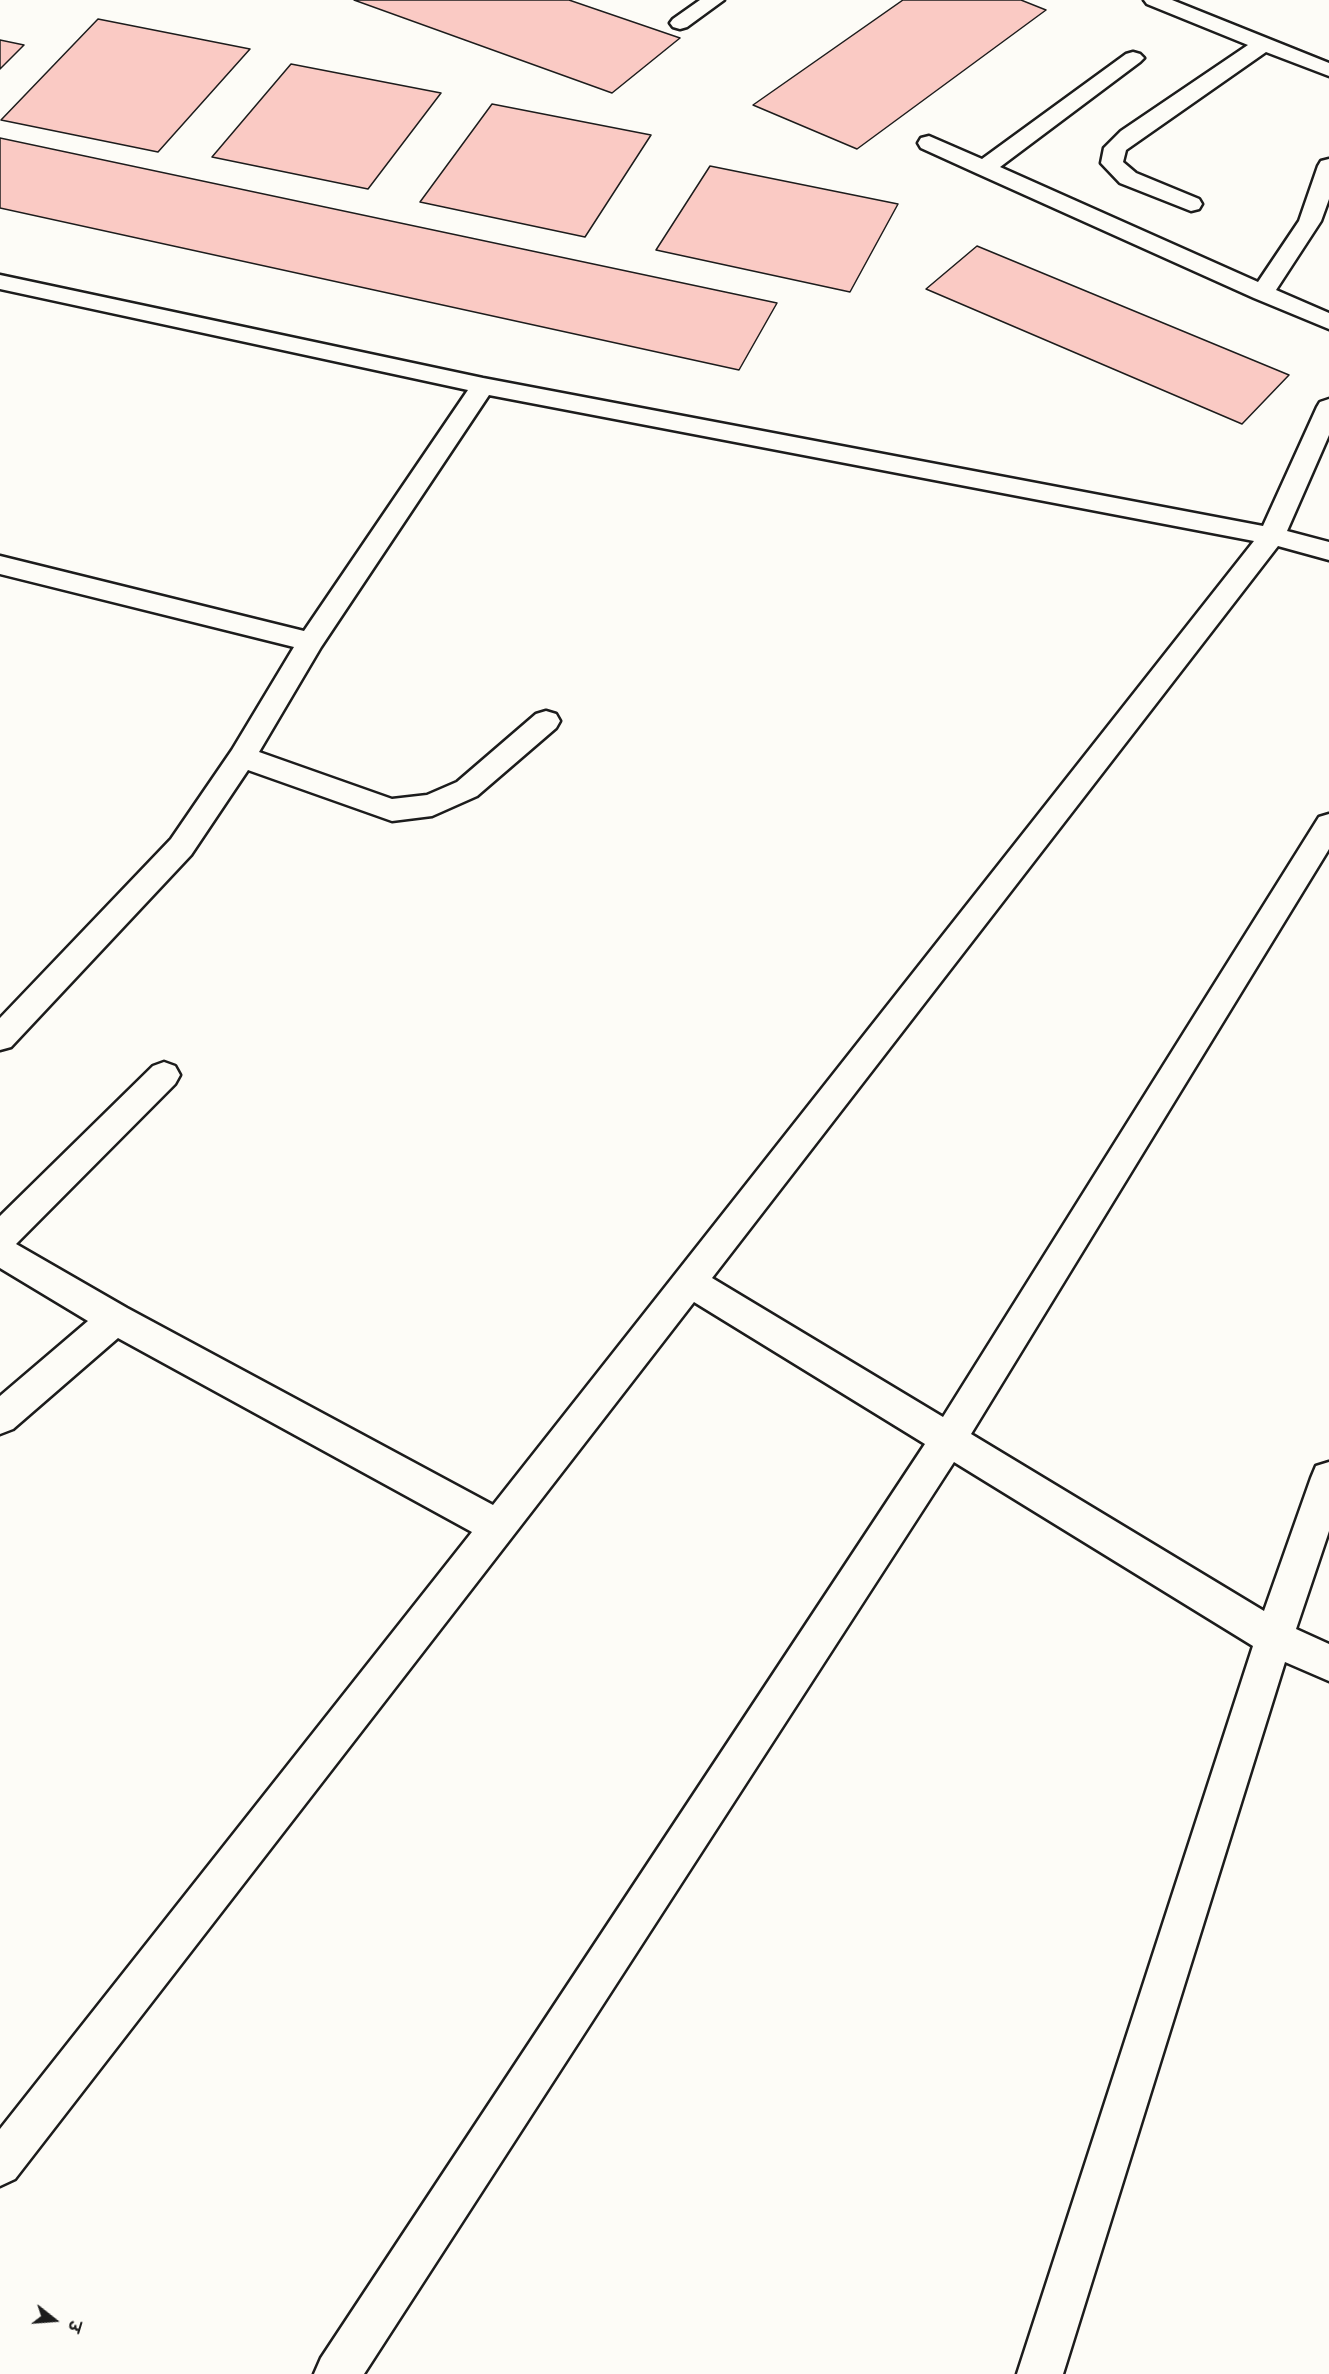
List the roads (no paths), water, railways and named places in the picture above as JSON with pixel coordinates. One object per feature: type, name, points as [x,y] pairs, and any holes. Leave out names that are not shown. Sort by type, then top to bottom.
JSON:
[{"type":"street","points":[[680,23],[714,0]]},
{"type":"street","points":[[1154,0],[1329,70]]},
{"type":"street","points":[[1191,204],[1128,178],[1112,163],[1115,148],[1129,136],[1265,44]]},
{"type":"street","points":[[984,168],[1133,58]]},
{"type":"street","points":[[929,143],[1329,322]]},
{"type":"street","points":[[1262,293],[1310,221],[1329,166]]},
{"type":"street","points":[[0,282],[483,386],[1272,536],[1329,551]]},
{"type":"street","points":[[0,1038],[181,847],[242,757],[311,642],[483,386]]},
{"type":"street","points":[[0,2164],[1272,536],[1329,407]]},
{"type":"street","points":[[0,565],[311,642]]},
{"type":"street","points":[[242,757],[351,798],[392,810],[432,805],[467,789],[546,721]]},
{"type":"street","points":[[337,2374],[949,1439],[1329,825]]},
{"type":"street","points":[[0,1238],[164,1075]]},
{"type":"street","points":[[0,1251],[115,1319],[498,1527]]},
{"type":"street","points":[[690,1282],[1274,1638],[1329,1663]]},
{"type":"street","points":[[0,1418],[115,1319]]},
{"type":"street","points":[[1040,2374],[1274,1638],[1329,1478]]}]
